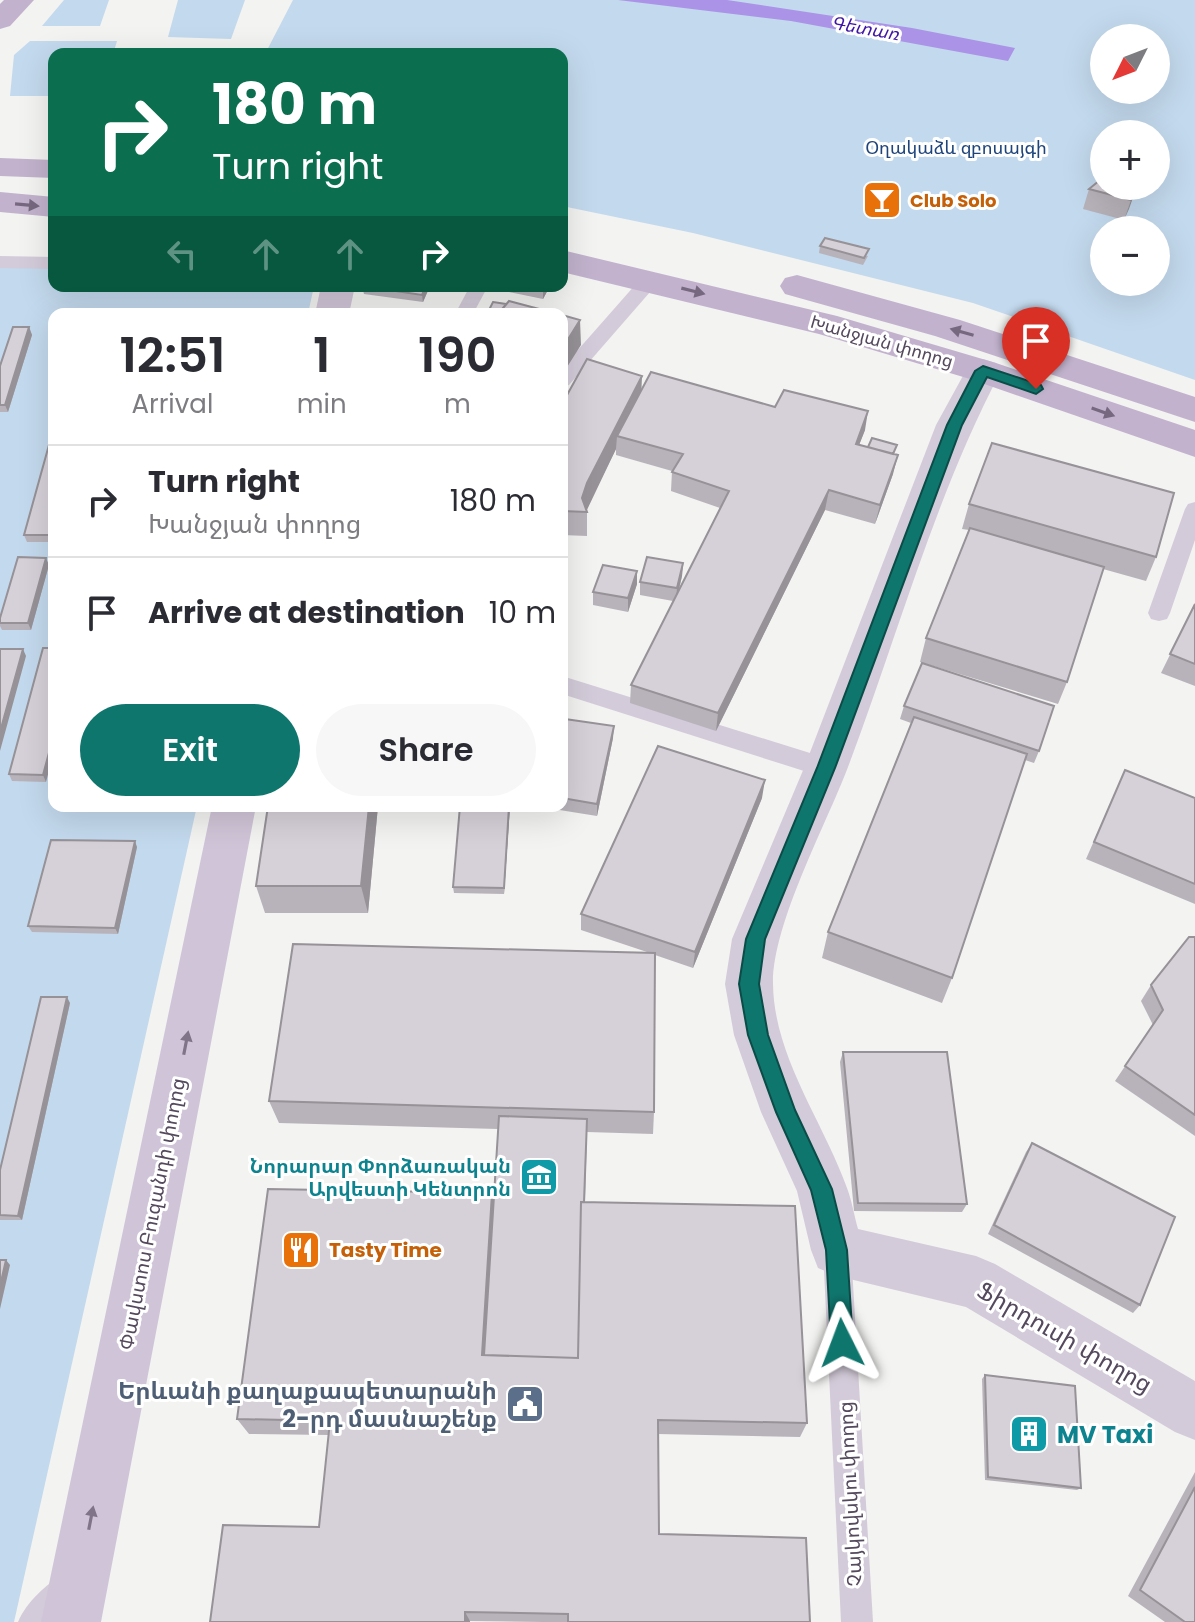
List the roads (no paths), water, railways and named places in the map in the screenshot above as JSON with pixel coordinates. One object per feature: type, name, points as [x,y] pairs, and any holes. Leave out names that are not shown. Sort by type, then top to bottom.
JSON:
[{"type":"main road","points":[[0,20],[20,0]]},
{"type":"main road","points":[[0,202],[48,206]]},
{"type":"main road","name":"Խանջյան փողոց","points":[[568,233],[878,306],[1003,343],[1195,410]]},
{"type":"main road","name":"Խանջյան փողոց","points":[[568,262],[825,324],[983,371],[1195,444]]},
{"type":"street","name":"Չայկովսկու փողոց","points":[[837,1250],[822,1189],[786,1112],[758,1035],[749,984],[755,939],[826,768],[954,425],[983,371]]},
{"type":"street","name":"Փավստոս Բուզանդի փողոց","points":[[75,1600],[233,812]]},
{"type":"street","name":"Ֆիրդուսի փողոց","points":[[837,1250],[976,1283],[1195,1412]]},
{"type":"lane","points":[[0,262],[48,263]]},
{"type":"lane","points":[[568,373],[650,280]]},
{"type":"lane","points":[[1159,613],[1195,509]]},
{"type":"lane","points":[[568,687],[826,768]]},
{"type":"lane","name":"Չայկովսկու փողոց","points":[[837,1250],[857,1622]]},
{"type":"lane","points":[[34,1622],[75,1600]]},
{"type":"water","name":"Գետառ","points":[[618,0],[727,0],[912,28],[1015,48],[1008,61],[791,21]]},
{"type":"place","name":"Club Solo","points":[[882,200]]},
{"type":"place","name":"Նորարար Փորձառական Արվեստի Կենտրոն","points":[[539,1177]]},
{"type":"place","name":"Tasty Time","points":[[301,1250]]},
{"type":"place","name":"Երևանի քաղաքապետարանի 2-րդ մասնաշենք","points":[[525,1404]]},
{"type":"place","name":"MV Taxi","points":[[1029,1434]]},
{"type":"park label","name":"Օղակաձև զբոսայգի","points":[[956,147]]}]
